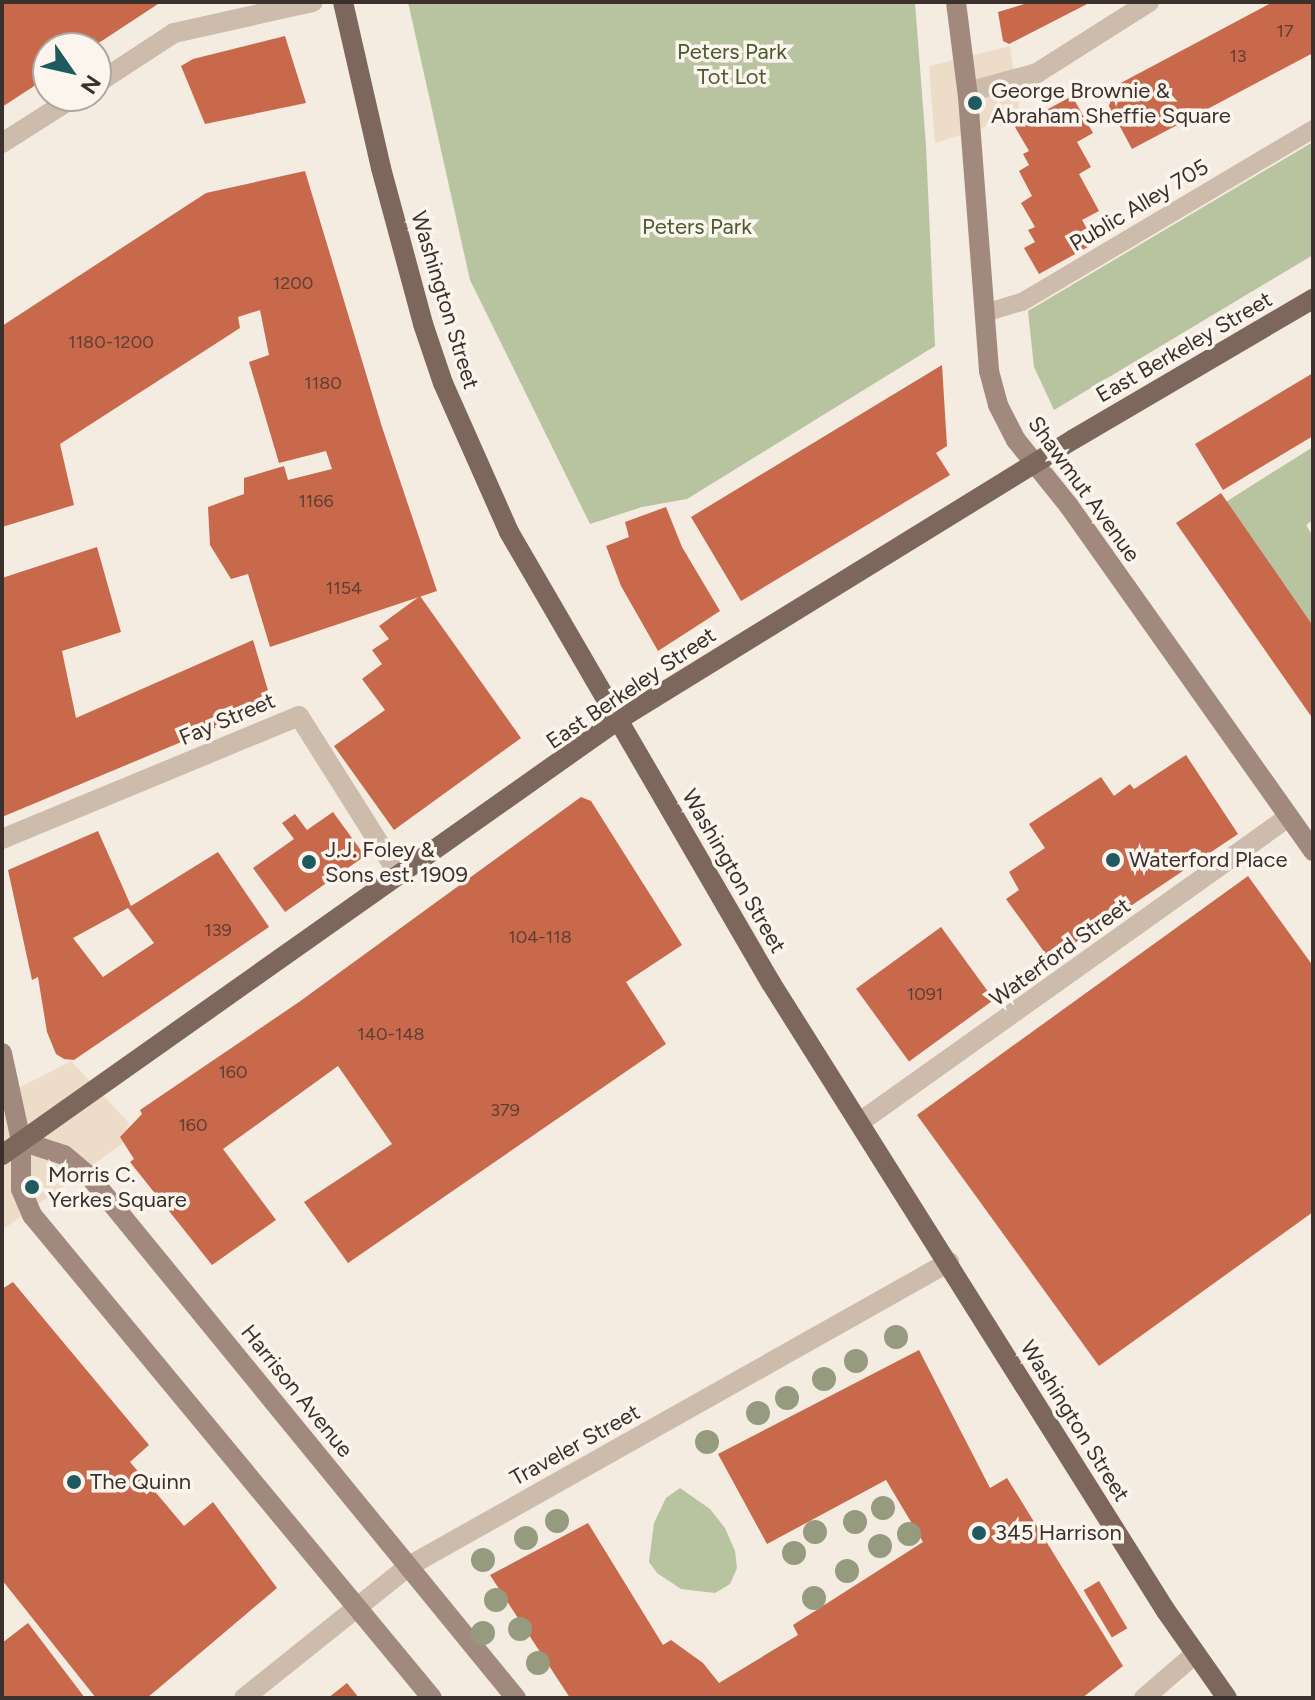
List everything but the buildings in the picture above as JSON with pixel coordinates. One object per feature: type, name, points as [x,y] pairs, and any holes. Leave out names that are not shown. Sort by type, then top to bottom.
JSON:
[{"type":"main road","name":"Washington Street","points":[[343,2],[381,168],[423,324],[443,383],[517,547],[771,983],[1195,1654],[1227,1698]]},
{"type":"main road","name":"Shawmut Avenue","points":[[956,2],[968,92],[989,371],[998,405],[1007,425],[1034,464],[1069,506],[1313,851]]},
{"type":"main road","name":"East Berkeley Street","points":[[2,1155],[398,873],[553,769],[618,720],[1034,464],[1313,299]]},
{"type":"main road","points":[[2,1053],[21,1141],[18,1166],[21,1189],[32,1215],[432,1698]]},
{"type":"main road","name":"Harrison Avenue","points":[[21,1141],[64,1155],[90,1177],[516,1698]]},
{"type":"street","points":[[112,74],[174,33],[313,2]]},
{"type":"street","points":[[968,92],[1037,73],[1149,2]]},
{"type":"street","points":[[2,143],[51,112]]},
{"type":"street","name":"Fay Street","points":[[2,839],[299,716],[398,873]]},
{"type":"street","name":"Waterford Street","points":[[860,1122],[1287,818]]},
{"type":"street","name":"Traveler Street","points":[[244,1698],[409,1566],[949,1262]]},
{"type":"street","points":[[1144,1698],[1195,1654]]},
{"type":"lane","name":"Public Alley 705","points":[[985,313],[1022,302],[1313,129]]},
{"type":"green space","name":"Peters Park","points":[[408,2],[915,2],[926,146],[935,346],[687,499],[642,507],[590,524],[470,280]]},
{"type":"green space","points":[[1313,142],[1313,255],[1054,410],[1034,367],[1028,311]]},
{"type":"green space","points":[[1313,447],[1313,520],[1306,525],[1313,536],[1313,637],[1221,505]]},
{"type":"green space","points":[[680,1488],[710,1509],[725,1528],[735,1551],[737,1568],[730,1584],[715,1593],[681,1589],[657,1573],[649,1562],[654,1523],[666,1498]]},
{"type":"shaded area","name":"George Brownie & Abraham Sheffie Square","points":[[1010,46],[1020,116],[935,143],[929,66]]},
{"type":"shaded area","name":"Morris C. Yerkes Square","points":[[71,1061],[129,1123],[122,1144],[2,1230],[2,1097]]},
{"type":"place","name":"George Brownie & Abraham Sheffie Square","points":[[975,103]]},
{"type":"place","name":"Waterford Place","points":[[1113,860]]},
{"type":"place","name":"J.J. Foley & Sons est. 1909","points":[[309,862]]},
{"type":"place","name":"Morris C. Yerkes Square","points":[[32,1187]]},
{"type":"place","name":"The Quinn","points":[[74,1482]]},
{"type":"place","name":"345 Harrison","points":[[979,1533]]},
{"type":"park label","name":"Peters Park Tot Lot","points":[[732,64]]}]
